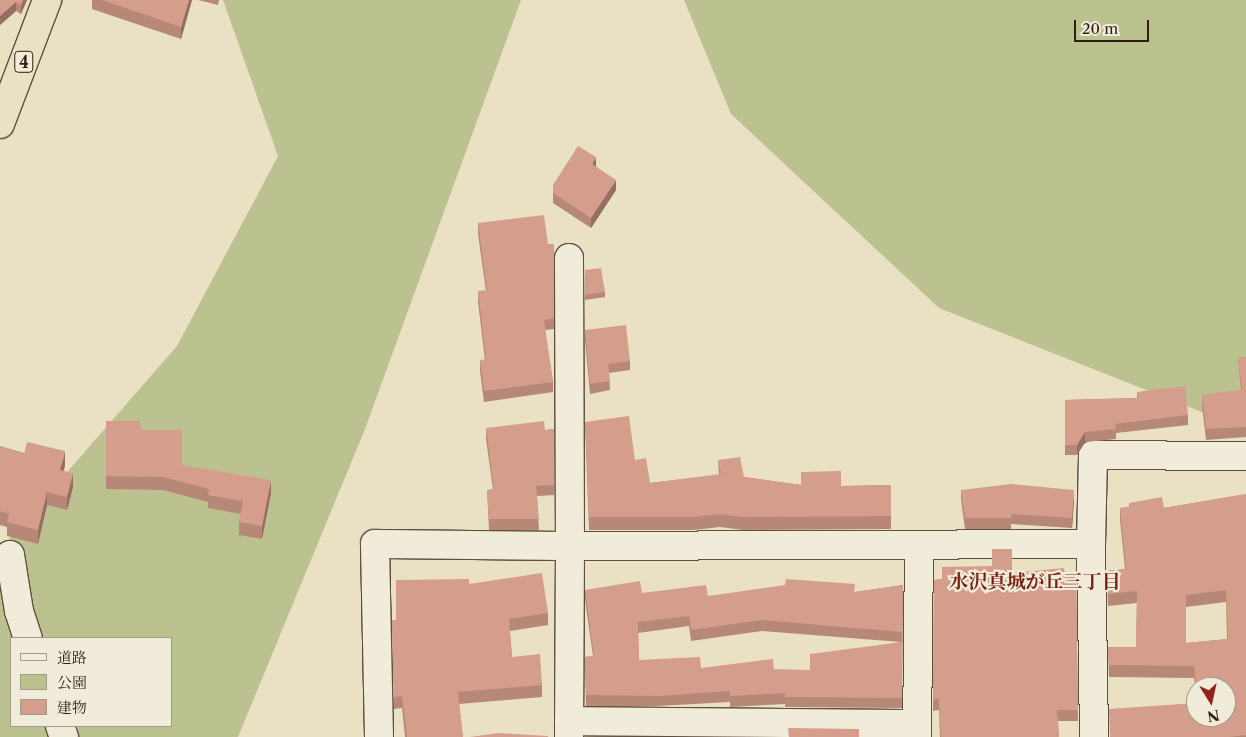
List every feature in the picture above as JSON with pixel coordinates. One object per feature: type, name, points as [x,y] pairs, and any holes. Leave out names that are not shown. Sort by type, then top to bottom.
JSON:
[{"type":"highway","name":"4","points":[[0,124],[47,0]]},
{"type":"street","points":[[568,258],[569,729],[917,731],[919,547]]},
{"type":"street","points":[[1094,737],[1091,544],[1093,455],[1246,456]]},
{"type":"street","points":[[379,737],[375,544],[919,547],[1091,544]]},
{"type":"street","points":[[0,562],[10,555],[19,611],[28,637]]},
{"type":"green space","points":[[223,0],[521,0],[365,429],[238,737],[0,737],[0,549],[177,346],[278,156]]},
{"type":"green space","points":[[684,0],[1246,0],[1246,401],[1207,414],[939,308],[731,114]]},
{"type":"building","points":[[0,0],[23,0],[21,5],[16,2],[0,16]]},
{"type":"building","points":[[102,0],[189,0],[181,27]]},
{"type":"building","points":[[578,146],[596,157],[592,164],[616,180],[591,218],[553,193],[553,185]]},
{"type":"building","points":[[544,215],[548,244],[554,244],[554,318],[544,320],[553,382],[484,391],[480,360],[486,359],[478,291],[487,290],[478,223]]},
{"type":"building","points":[[601,268],[605,292],[585,295],[585,270]]},
{"type":"building","points":[[626,325],[630,361],[608,364],[610,381],[590,384],[585,330]]},
{"type":"building","points":[[1246,357],[1246,389],[1242,390],[1238,358]]},
{"type":"building","points":[[1185,386],[1188,415],[1115,424],[1116,429],[1085,432],[1077,445],[1065,445],[1065,400],[1138,398],[1137,392]]},
{"type":"building","points":[[1246,389],[1246,427],[1206,429],[1202,395]]},
{"type":"building","points":[[629,416],[635,460],[646,458],[650,483],[721,474],[718,460],[740,457],[744,477],[801,485],[801,472],[841,471],[841,486],[891,485],[891,516],[743,517],[720,514],[694,517],[589,517],[585,422]]},
{"type":"building","points":[[106,421],[140,421],[141,430],[182,430],[182,465],[271,480],[262,526],[239,522],[243,501],[208,495],[209,489],[163,477],[106,476]]},
{"type":"building","points":[[544,421],[545,430],[554,429],[554,485],[536,486],[539,519],[489,519],[487,490],[494,489],[486,428]]},
{"type":"building","points":[[27,442],[65,451],[60,470],[73,473],[67,497],[47,492],[38,530],[7,522],[9,514],[0,511],[0,446],[24,454]]},
{"type":"building","points":[[1011,484],[1074,490],[1072,518],[1011,514],[1011,518],[965,518],[961,490]]},
{"type":"building","points":[[1246,494],[1246,735],[1229,737],[1110,737],[1109,709],[1186,704],[1186,727],[1236,727],[1236,677],[1195,677],[1194,666],[1109,665],[1108,647],[1136,647],[1137,591],[1108,594],[1107,571],[1126,569],[1120,508],[1130,507],[1129,503],[1162,497],[1164,508]],"holes":[[[1226,590],[1228,639],[1186,643],[1186,595]]]},
{"type":"building","points":[[992,549],[1012,549],[1012,573],[1064,568],[1065,575],[1076,574],[1078,710],[1057,710],[1059,737],[941,737],[939,699],[933,700],[934,580],[942,579],[942,567],[992,566]]},
{"type":"building","points":[[542,573],[548,613],[509,619],[512,657],[540,654],[542,685],[458,692],[463,737],[407,737],[402,696],[394,697],[392,620],[396,620],[396,580],[469,579],[469,584]]},
{"type":"building","points":[[786,579],[855,584],[854,592],[903,585],[902,632],[762,620],[691,630],[689,616],[638,622],[639,660],[700,657],[701,668],[773,659],[774,670],[810,670],[810,654],[902,642],[902,698],[785,697],[785,693],[730,696],[730,691],[658,696],[586,695],[585,657],[594,656],[585,590],[640,581],[642,593],[706,585],[708,596],[785,585]]},
{"type":"building","points":[[788,728],[859,729],[859,737],[789,737]]},
{"type":"building","points":[[498,733],[548,736],[548,737],[470,737]]},
{"type":"district","name":"水沢真城が丘三丁目","points":[[1035,582]]}]
